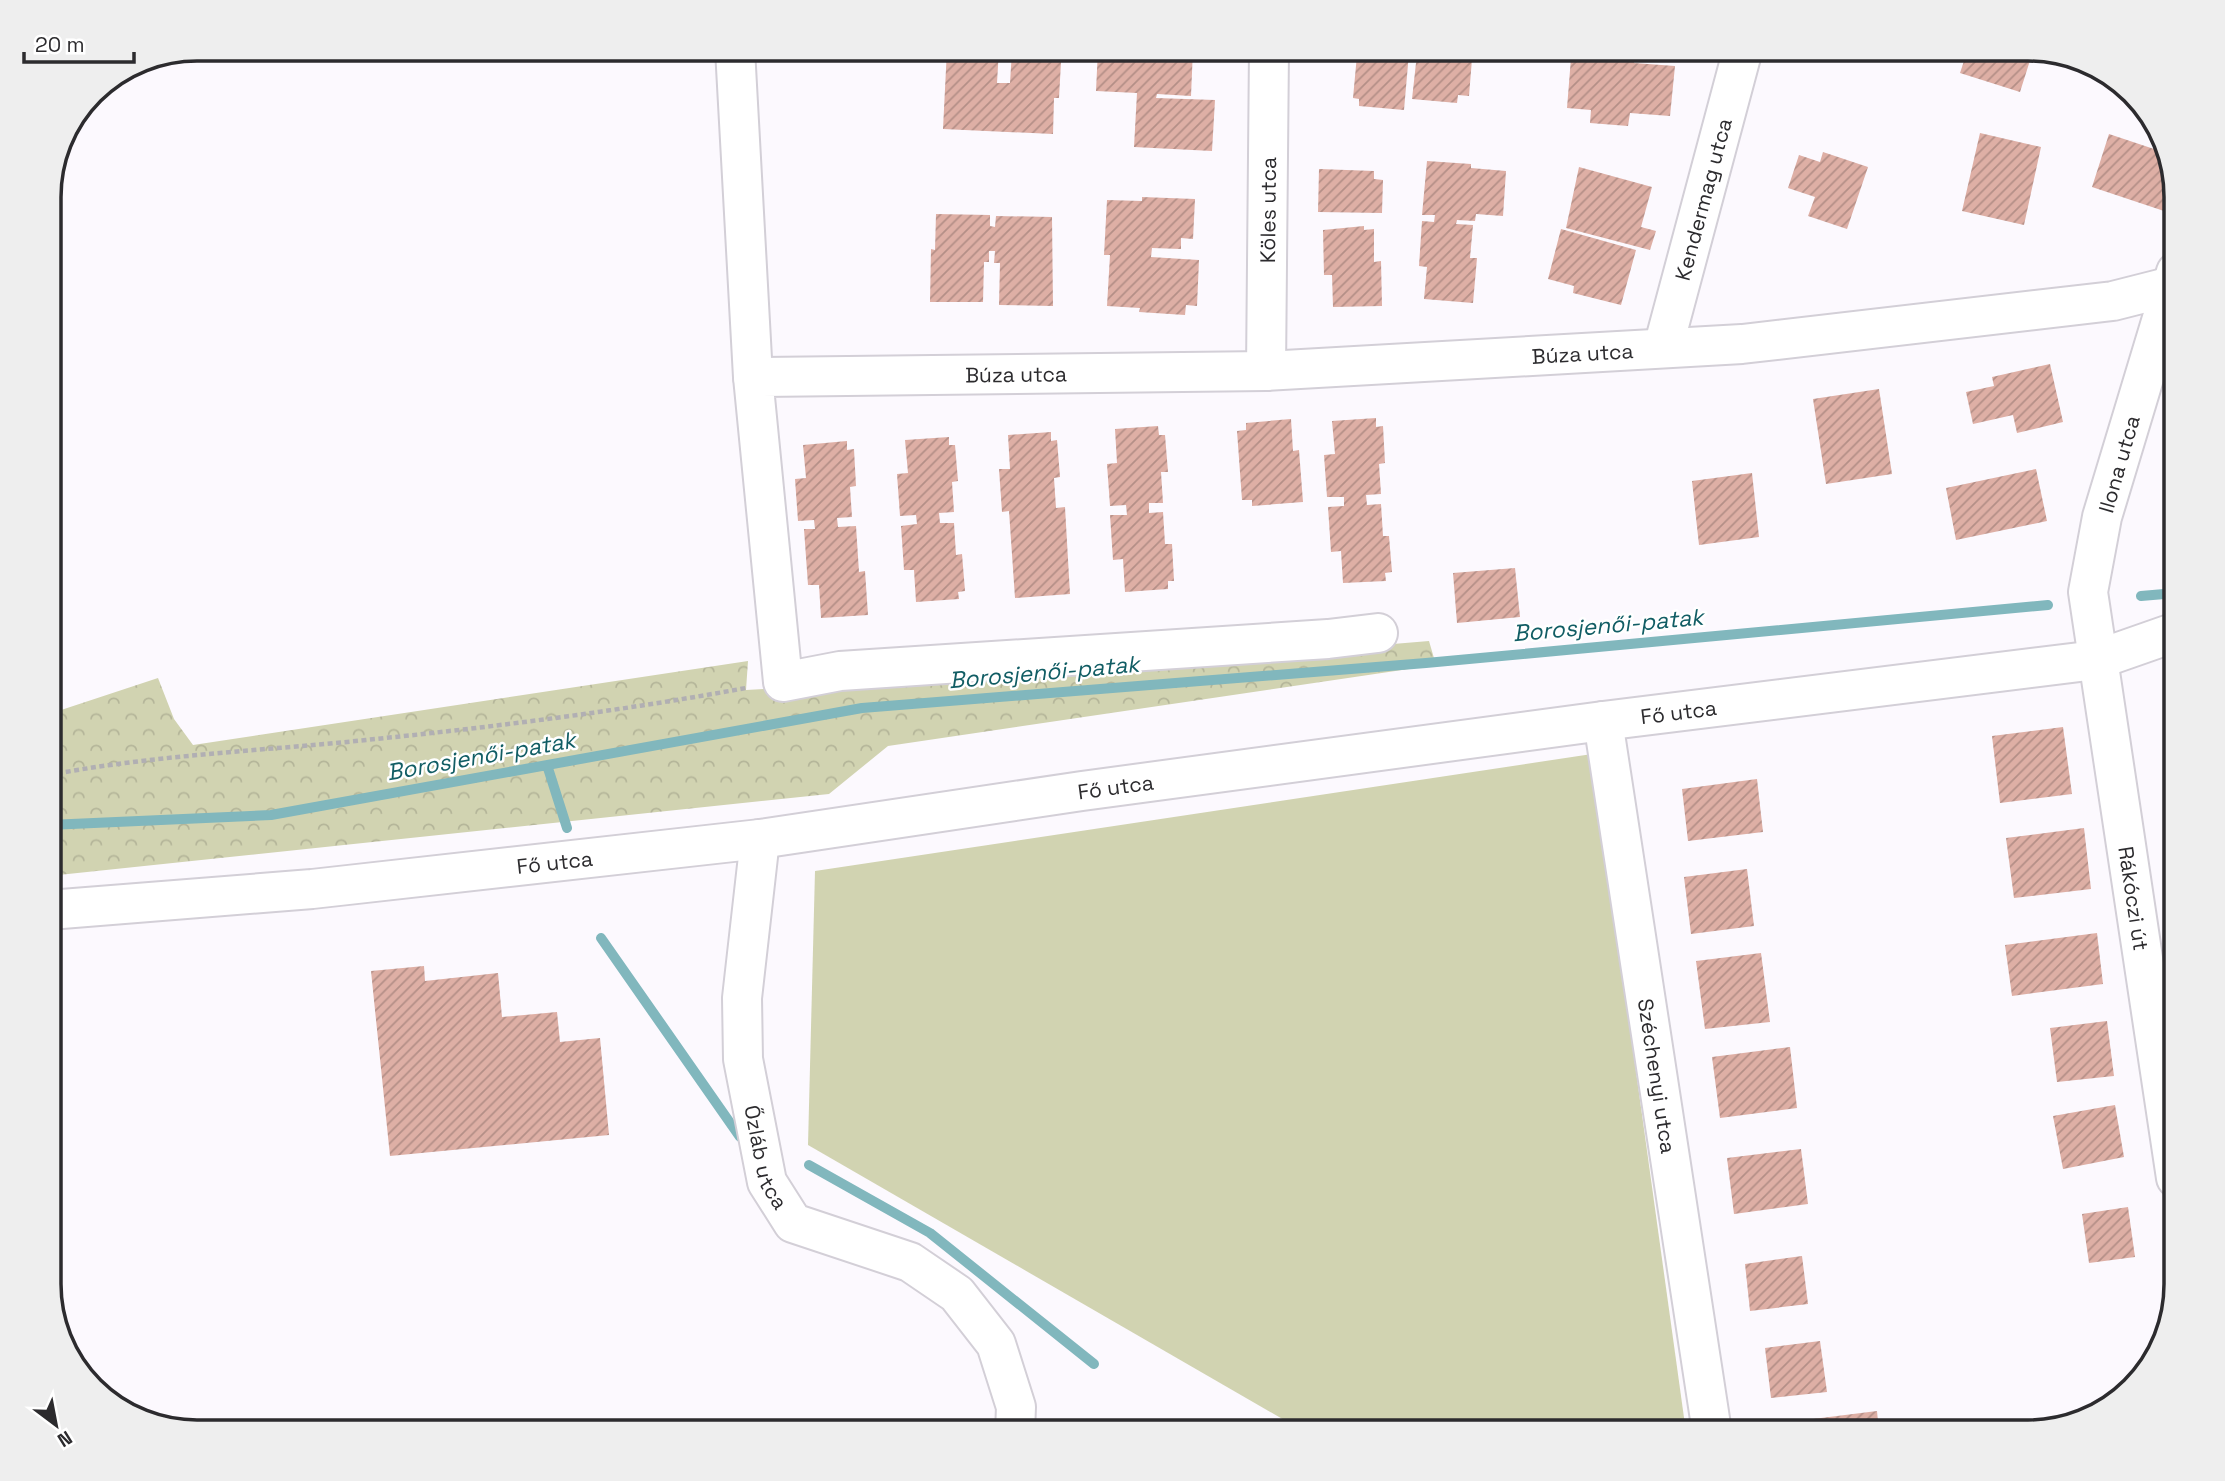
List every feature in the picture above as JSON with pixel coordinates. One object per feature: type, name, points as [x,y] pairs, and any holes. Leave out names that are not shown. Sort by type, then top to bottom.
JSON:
[{"type":"street","name":"Köles utca","points":[[1266,371],[1269,61]]},
{"type":"street","name":"Kendermag utca","points":[[1663,348],[1740,61]]},
{"type":"street","points":[[736,62],[753,377],[783,682],[840,671],[1328,639],[1378,633]]},
{"type":"street","name":"Búza utca","points":[[753,377],[1266,371],[1742,344],[2113,301],[2164,285]]},
{"type":"street","name":"Ilona utca","points":[[2095,660],[2088,592],[2102,517],[2164,317]]},
{"type":"street","name":"Fő utca","points":[[62,909],[312,889],[760,839],[1082,791],[1603,721],[2095,660],[2164,636]]},
{"type":"street","name":"Rákóczi út","points":[[2095,660],[2164,1101]]},
{"type":"street","name":"Széchenyi utca","points":[[1603,721],[1710,1420]]},
{"type":"street","name":"Őzláb utca","points":[[760,839],[742,998],[743,1059],[767,1182],[793,1223],[910,1262],[957,1294],[996,1344],[1016,1407],[1015,1420]]},
{"type":"path","points":[[62,773],[182,755],[364,740],[611,712],[783,682]]},
{"type":"green space","points":[[1429,641],[1436,665],[888,746],[829,794],[62,875],[62,710],[158,678],[174,719],[193,745],[748,661],[746,690],[1118,667]]},
{"type":"green space","points":[[1592,754],[1684,1420],[1284,1420],[808,1145],[815,871]]},
{"type":"building","points":[[1192,61],[1191,96],[1157,94],[1156,98],[1215,100],[1212,151],[1134,147],[1137,93],[1096,91],[1097,62]]},
{"type":"building","points":[[1356,61],[1408,61],[1404,110],[1359,106],[1359,99],[1353,98]]},
{"type":"building","points":[[1416,61],[1472,61],[1469,96],[1458,95],[1457,103],[1412,99]]},
{"type":"building","points":[[1571,61],[1634,61],[1675,66],[1670,116],[1630,113],[1628,126],[1590,123],[1591,110],[1567,108]]},
{"type":"building","points":[[1964,61],[2030,61],[2020,92],[1960,73]]},
{"type":"building","points":[[946,62],[998,62],[997,83],[1010,83],[1011,62],[1061,62],[1059,98],[1054,98],[1053,134],[943,129]]},
{"type":"building","points":[[1980,133],[2041,147],[2024,225],[1962,211]]},
{"type":"building","points":[[2109,134],[2155,149],[2163,179],[2164,211],[2092,187]]},
{"type":"building","points":[[1823,152],[1868,167],[1847,229],[1808,216],[1815,197],[1788,188],[1799,155],[1820,162]]},
{"type":"building","points":[[1427,161],[1471,164],[1471,168],[1506,171],[1503,216],[1476,214],[1475,221],[1457,220],[1456,224],[1473,225],[1470,258],[1477,258],[1473,303],[1424,299],[1427,267],[1419,266],[1422,221],[1434,222],[1435,215],[1422,215]]},
{"type":"building","points":[[1579,167],[1652,187],[1641,227],[1656,231],[1650,250],[1566,228]]},
{"type":"building","points":[[1319,169],[1374,171],[1374,179],[1383,180],[1382,213],[1318,212]]},
{"type":"building","points":[[1142,197],[1195,199],[1193,239],[1181,238],[1181,249],[1152,248],[1151,257],[1199,260],[1197,306],[1186,305],[1185,315],[1139,312],[1140,308],[1107,306],[1110,255],[1104,255],[1107,200],[1142,201]]},
{"type":"building","points":[[936,214],[990,215],[990,226],[995,227],[996,216],[1052,217],[1053,306],[999,305],[1000,263],[994,263],[995,251],[989,251],[989,262],[984,262],[983,302],[930,302],[931,249],[935,250]]},
{"type":"building","points":[[1364,226],[1364,230],[1374,229],[1374,262],[1381,261],[1382,306],[1333,307],[1332,275],[1324,275],[1323,230]]},
{"type":"building","points":[[1561,229],[1636,250],[1621,305],[1573,293],[1574,286],[1548,279]]},
{"type":"building","points":[[2050,364],[2063,422],[2017,433],[2013,415],[1973,424],[1966,392],[1994,386],[1992,377]]},
{"type":"building","points":[[1879,389],[1892,474],[1826,484],[1813,399]]},
{"type":"building","points":[[1376,418],[1376,427],[1383,426],[1385,463],[1379,464],[1381,494],[1366,495],[1367,505],[1381,504],[1383,536],[1389,536],[1392,572],[1385,573],[1386,581],[1343,583],[1341,551],[1331,552],[1328,507],[1344,506],[1344,497],[1327,497],[1324,455],[1335,454],[1332,421]]},
{"type":"building","points":[[1291,419],[1293,451],[1299,450],[1303,502],[1252,506],[1252,500],[1242,500],[1237,431],[1246,430],[1246,423]]},
{"type":"building","points":[[1158,426],[1159,435],[1165,435],[1168,472],[1161,472],[1163,503],[1149,503],[1149,513],[1163,512],[1165,544],[1172,544],[1174,581],[1168,581],[1168,589],[1125,592],[1123,559],[1113,560],[1110,515],[1127,515],[1126,505],[1110,506],[1107,464],[1117,463],[1115,429]]},
{"type":"building","points":[[1051,432],[1051,441],[1057,440],[1060,477],[1054,478],[1056,508],[1065,507],[1070,594],[1015,598],[1009,511],[1002,512],[999,469],[1010,469],[1008,435]]},
{"type":"building","points":[[949,437],[949,445],[955,445],[958,481],[952,482],[954,512],[939,513],[940,523],[954,523],[956,555],[962,554],[965,591],[958,592],[959,599],[916,602],[914,570],[904,570],[901,526],[917,524],[916,515],[900,516],[897,474],[908,473],[905,440]]},
{"type":"building","points":[[847,441],[847,450],[854,449],[856,486],[850,487],[852,517],[837,518],[838,527],[856,526],[859,572],[865,571],[868,615],[821,618],[819,585],[808,585],[804,529],[815,529],[814,520],[798,521],[795,479],[806,478],[803,445]]},
{"type":"building","points":[[2036,469],[2047,521],[1956,540],[1946,488]]},
{"type":"building","points":[[1752,473],[1759,537],[1699,545],[1692,481]]},
{"type":"building","points":[[1515,568],[1520,617],[1457,623],[1453,573]]},
{"type":"building","points":[[2063,727],[2072,794],[2000,803],[1992,736]]},
{"type":"building","points":[[1757,779],[1763,832],[1688,841],[1682,789]]},
{"type":"building","points":[[2084,828],[2091,889],[2014,898],[2006,838]]},
{"type":"building","points":[[1747,869],[1754,926],[1691,934],[1684,877]]},
{"type":"building","points":[[2097,933],[2103,984],[2012,996],[2005,945]]},
{"type":"building","points":[[1761,953],[1770,1022],[1705,1029],[1696,961]]},
{"type":"building","points":[[424,966],[425,981],[498,973],[502,1017],[557,1012],[560,1042],[600,1038],[609,1135],[390,1156],[371,971]]},
{"type":"building","points":[[2107,1021],[2114,1076],[2057,1082],[2050,1028]]},
{"type":"building","points":[[1790,1047],[1797,1108],[1720,1118],[1712,1057]]},
{"type":"building","points":[[2115,1105],[2124,1157],[2063,1169],[2053,1116]]},
{"type":"building","points":[[1801,1149],[1808,1204],[1734,1214],[1727,1158]]},
{"type":"building","points":[[2128,1207],[2135,1257],[2089,1263],[2082,1214]]},
{"type":"building","points":[[1802,1256],[1808,1304],[1750,1311],[1745,1264]]},
{"type":"building","points":[[1820,1341],[1827,1392],[1771,1398],[1765,1348]]},
{"type":"building","points":[[1877,1411],[1878,1420],[1805,1420]]},
{"type":"waterway","name":"Borosjenői-patak","points":[[2141,596],[2164,594]]},
{"type":"waterway","name":"Borosjenői-patak","points":[[62,824],[271,815],[862,708],[1426,663],[2048,605]]},
{"type":"waterway","points":[[547,765],[567,828]]},
{"type":"waterway","points":[[601,938],[740,1137]]},
{"type":"waterway","points":[[809,1165],[930,1233],[1094,1364]]}]
